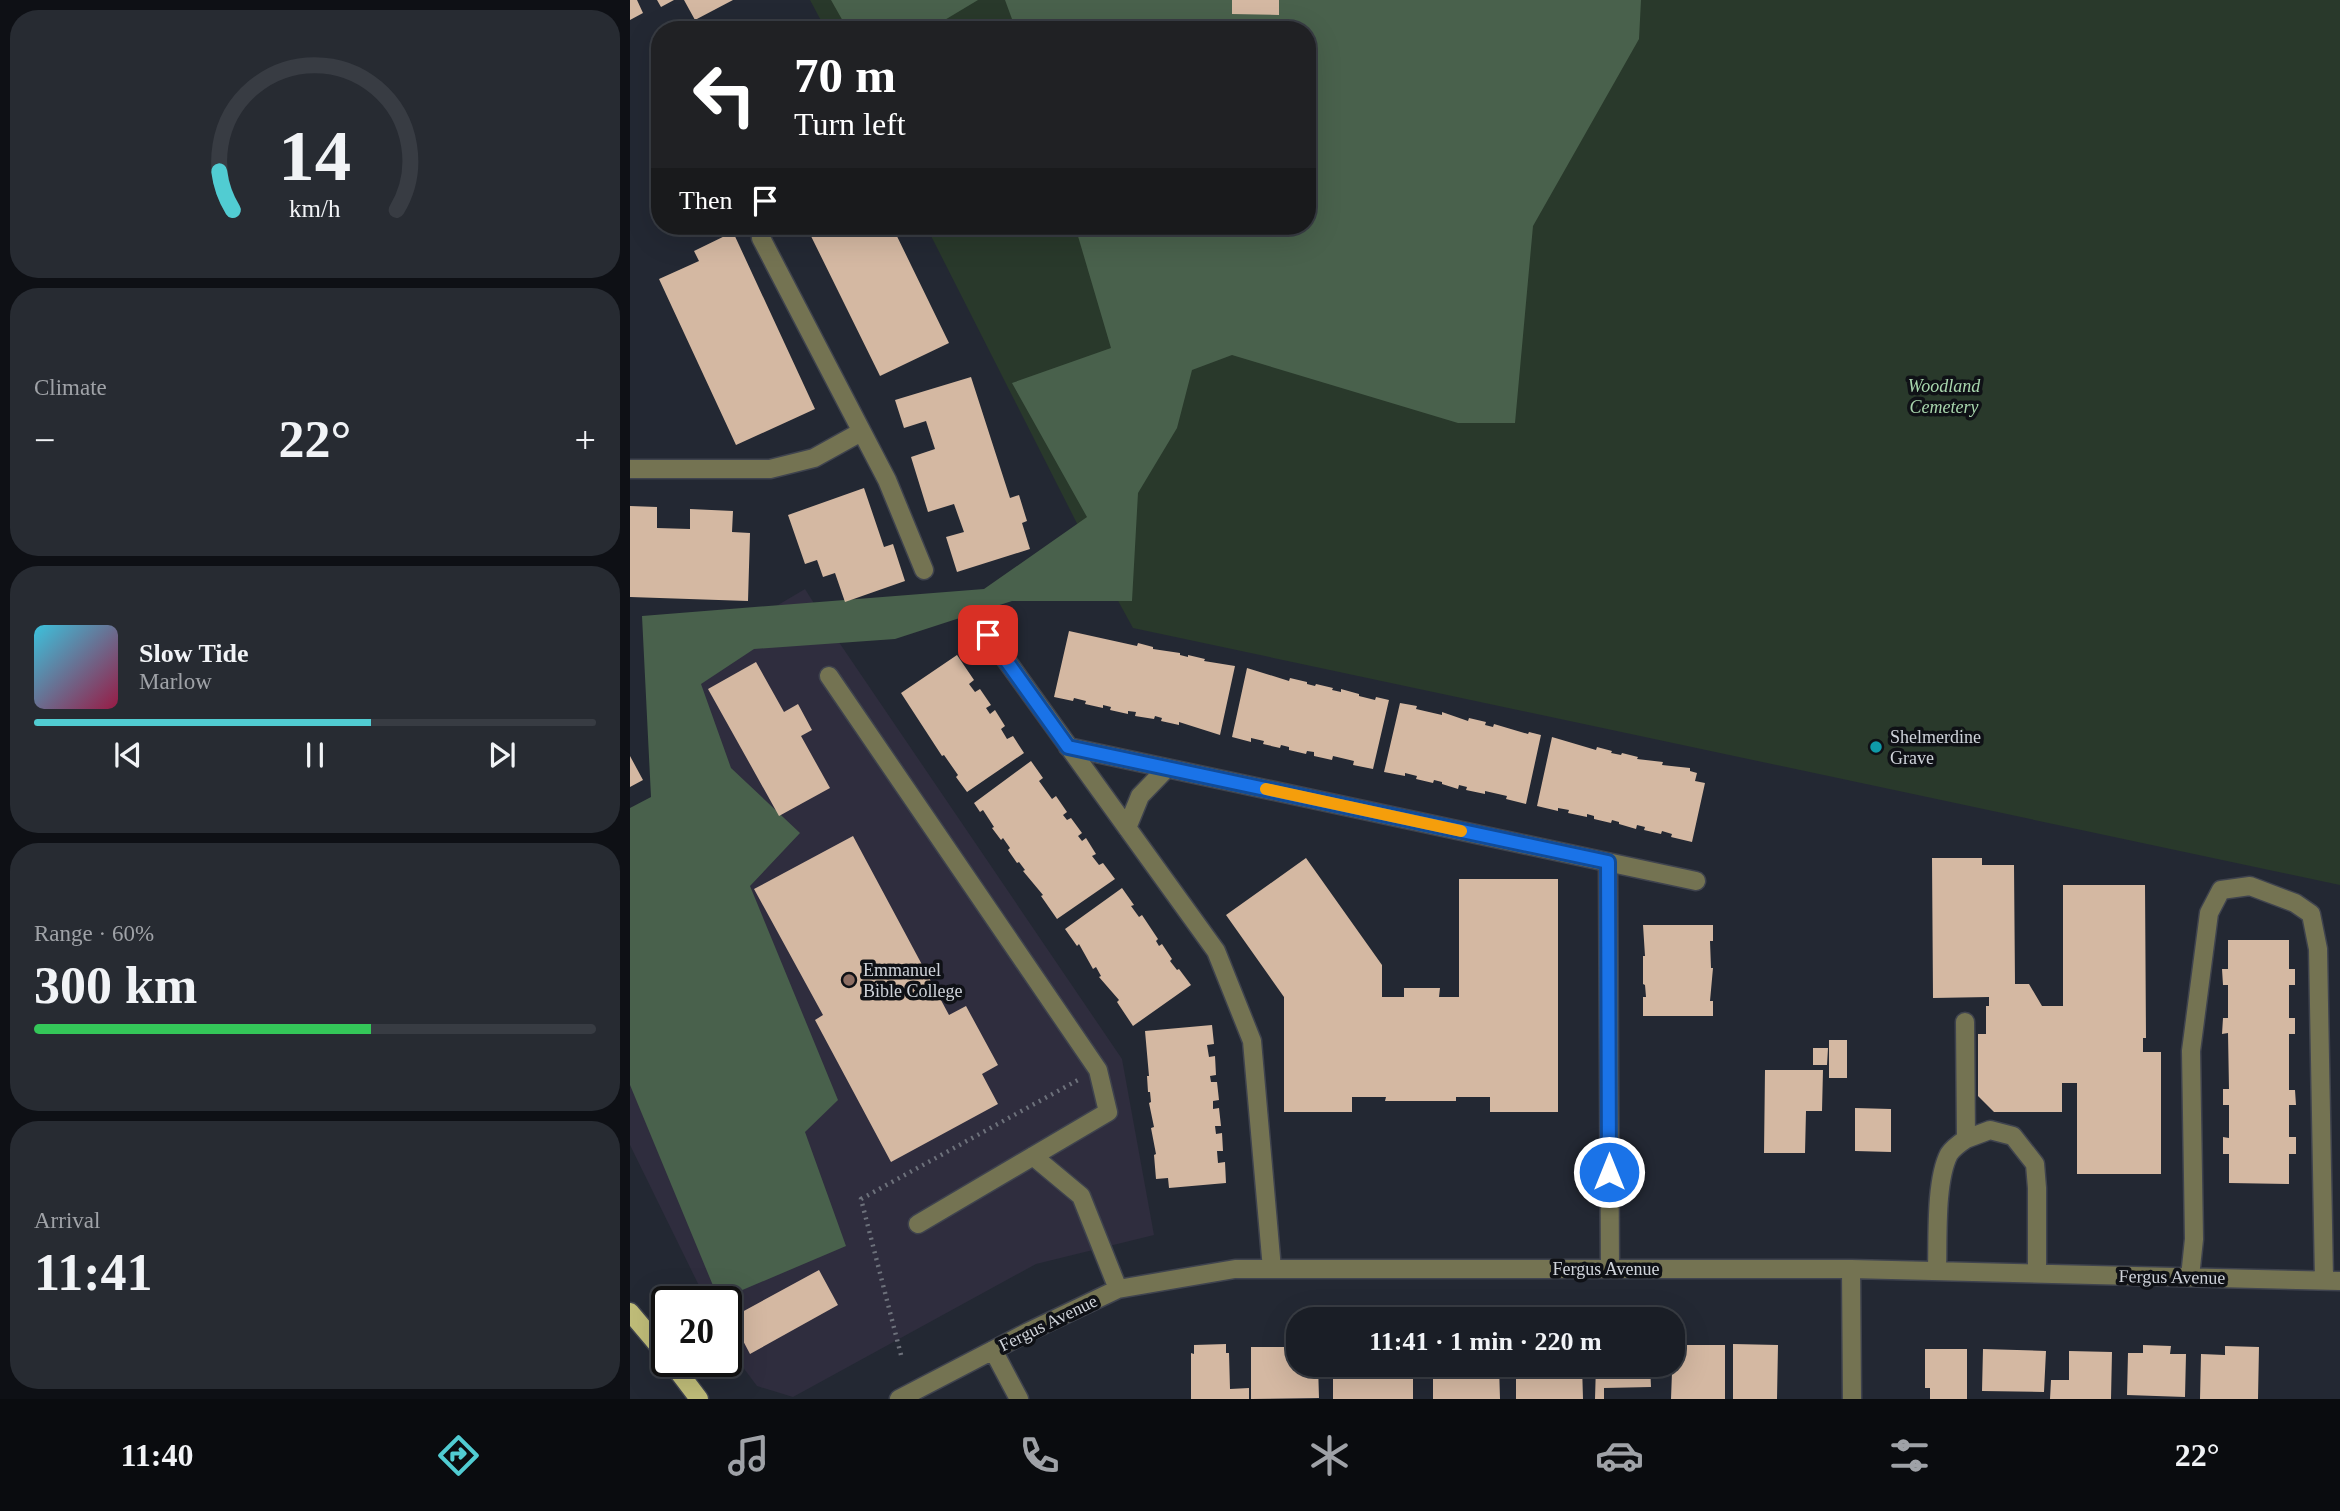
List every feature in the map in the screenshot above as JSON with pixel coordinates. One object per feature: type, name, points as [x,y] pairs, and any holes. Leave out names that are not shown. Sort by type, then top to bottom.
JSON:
[{"type":"main road","points":[[630,1312],[651,1337]]},
{"type":"main road","points":[[682,1377],[699,1399]]},
{"type":"street","points":[[761,238],[887,480],[924,570]]},
{"type":"street","points":[[630,469],[770,469],[814,458],[861,432]]},
{"type":"street","points":[[988,635],[1216,951],[1252,1041],[1272,1269]]},
{"type":"street","points":[[829,676],[1098,1070],[1108,1112],[918,1224]]},
{"type":"street","points":[[1068,747],[1696,881]]},
{"type":"street","points":[[1127,828],[1140,796],[1167,768]]},
{"type":"street","points":[[1608,862],[1610,1269]]},
{"type":"street","points":[[2190,1277],[2194,1239],[2192,1051],[2209,913],[2221,890],[2250,886],[2295,903],[2311,914],[2318,949],[2332,1280]]},
{"type":"street","points":[[1965,1022],[1966,1139]]},
{"type":"street","points":[[1937,1271],[1938,1210],[1944,1168],[1950,1151],[1966,1139],[1990,1130],[2013,1136],[2035,1164],[2036,1273]]},
{"type":"street","points":[[1033,1156],[1081,1196],[1118,1289]]},
{"type":"street","name":"Fergus Avenue","points":[[899,1399],[1118,1289],[1235,1269],[1851,1269],[2332,1280]]},
{"type":"street","points":[[1851,1269],[1852,1399]]},
{"type":"street","points":[[993,1350],[1019,1399]]},
{"type":"shaded area","name":"Emmanuel Bible College","points":[[805,589],[1122,1059],[1154,1235],[1036,1264],[793,1397],[757,1386],[742,1366],[742,1286],[699,1286],[630,1145],[630,900],[738,839],[652,680]]},
{"type":"green space","name":"Woodland Cemetery","points":[[810,0],[2340,0],[2340,885],[1133,628],[1094,557],[931,235],[1316,235],[1316,21],[821,21]]},
{"type":"green space","points":[[831,0],[978,0],[943,21],[843,21]]},
{"type":"green space","points":[[1005,0],[1641,0],[1639,39],[1533,226],[1515,423],[1458,423],[1232,355],[1192,370],[1177,428],[1138,493],[1132,601],[1012,601],[895,639],[754,649],[701,684],[731,768],[800,833],[750,886],[838,1100],[805,1132],[846,1246],[742,1290],[742,1286],[713,1286],[630,1085],[630,808],[651,797],[642,616],[984,589],[1087,517],[1012,383],[1111,348],[1078,235],[1316,235],[1316,21],[1013,21]]},
{"type":"building","points":[[630,0],[637,0],[643,13],[630,20]]},
{"type":"building","points":[[657,0],[674,0],[661,7]]},
{"type":"building","points":[[684,0],[733,0],[695,20]]},
{"type":"building","points":[[1232,0],[1279,0],[1279,15],[1232,14]]},
{"type":"building","points":[[727,235],[734,235],[815,409],[736,445],[659,279],[699,261],[694,251]]},
{"type":"building","points":[[810,235],[896,235],[949,343],[880,376]]},
{"type":"building","points":[[971,377],[1010,498],[1019,495],[1027,521],[1022,523],[1030,549],[957,572],[946,537],[964,532],[954,504],[928,512],[911,457],[935,449],[926,421],[904,428],[895,400]]},
{"type":"building","points":[[864,488],[884,547],[893,544],[905,581],[845,602],[835,573],[823,577],[817,560],[805,564],[788,515]]},
{"type":"building","points":[[630,506],[657,507],[657,528],[690,529],[690,509],[733,511],[732,532],[750,533],[748,601],[630,597]]},
{"type":"building","points":[[1069,631],[1137,646],[1138,643],[1153,649],[1235,666],[1220,735],[1179,722],[1179,725],[1161,721],[1162,718],[1155,716],[1154,719],[1135,716],[1136,712],[1128,711],[1128,714],[1110,710],[1111,707],[1103,705],[1103,708],[1085,704],[1086,701],[1074,698],[1073,701],[1054,697]]},
{"type":"building","points":[[957,655],[974,680],[969,684],[975,692],[980,689],[991,705],[986,708],[990,714],[995,710],[1005,726],[1001,729],[1007,739],[1013,736],[1024,753],[967,792],[901,693]]},
{"type":"building","points":[[756,662],[784,712],[798,704],[812,730],[801,736],[830,788],[779,816],[708,689]]},
{"type":"building","points":[[1247,668],[1289,681],[1290,678],[1341,692],[1341,689],[1375,700],[1376,697],[1389,700],[1373,769],[1353,765],[1354,761],[1333,756],[1332,760],[1314,756],[1314,752],[1307,751],[1306,754],[1281,745],[1280,748],[1263,744],[1264,741],[1251,738],[1251,742],[1232,737]]},
{"type":"building","points":[[1400,703],[1468,721],[1469,718],[1486,722],[1485,725],[1493,727],[1494,724],[1541,735],[1526,804],[1506,799],[1507,796],[1466,790],[1467,787],[1459,785],[1458,789],[1434,780],[1433,783],[1416,779],[1417,776],[1405,773],[1405,776],[1384,772]]},
{"type":"building","points":[[1552,737],[1596,750],[1597,747],[1612,751],[1611,753],[1638,757],[1637,759],[1663,762],[1662,765],[1690,768],[1690,771],[1697,773],[1695,781],[1705,783],[1692,842],[1671,837],[1672,834],[1662,831],[1661,834],[1644,830],[1645,827],[1637,825],[1636,829],[1612,820],[1611,823],[1594,819],[1594,816],[1587,814],[1587,817],[1568,813],[1569,810],[1558,808],[1558,811],[1537,806]]},
{"type":"building","points":[[630,756],[643,780],[630,787]]},
{"type":"building","points":[[1031,761],[1043,778],[1039,781],[1052,799],[1056,796],[1067,812],[1063,815],[1067,820],[1071,818],[1082,833],[1078,836],[1082,841],[1086,838],[1096,854],[1092,856],[1099,865],[1103,863],[1115,879],[1057,919],[1041,896],[1043,895],[1008,850],[1010,848],[1003,838],[1001,840],[992,828],[994,827],[983,810],[980,812],[974,803]]},
{"type":"building","points":[[853,836],[949,1015],[966,1006],[998,1065],[982,1074],[998,1104],[891,1162],[815,1020],[823,1015],[754,889]]},
{"type":"building","points":[[1306,858],[1382,965],[1382,997],[1404,997],[1404,988],[1440,988],[1439,997],[1459,997],[1459,879],[1558,879],[1558,1112],[1490,1112],[1490,1097],[1456,1097],[1456,1101],[1385,1101],[1386,1097],[1352,1097],[1352,1112],[1284,1112],[1284,997],[1226,915]]},
{"type":"building","points":[[1932,858],[1982,858],[1982,865],[2014,865],[2015,984],[2029,984],[2042,1006],[2063,1006],[2063,885],[2145,885],[2146,1038],[2143,1038],[2143,1052],[2161,1052],[2161,1174],[2077,1174],[2077,1083],[2062,1083],[2062,1112],[1994,1112],[1978,1096],[1978,1034],[1986,1034],[1986,1006],[1989,1006],[1989,997],[1933,998]]},
{"type":"building","points":[[1122,888],[1134,905],[1131,906],[1139,917],[1142,915],[1158,939],[1156,941],[1159,946],[1162,944],[1172,959],[1170,961],[1191,985],[1133,1026],[1117,1002],[1119,1000],[1099,977],[1101,976],[1096,967],[1093,969],[1079,944],[1077,946],[1065,929]]},
{"type":"building","points":[[1643,925],[1713,925],[1713,941],[1710,941],[1713,968],[1710,1001],[1713,1001],[1713,1016],[1643,1016],[1643,997],[1646,997],[1643,984]]},
{"type":"building","points":[[2228,940],[2289,940],[2289,969],[2295,969],[2295,985],[2289,985],[2289,1018],[2295,1018],[2295,1034],[2289,1034],[2289,1090],[2295,1090],[2296,1105],[2289,1105],[2289,1137],[2296,1137],[2296,1154],[2289,1154],[2289,1184],[2229,1183],[2229,1154],[2223,1154],[2223,1137],[2229,1138],[2229,1105],[2223,1105],[2223,1089],[2229,1089],[2228,1033],[2222,1034],[2223,1018],[2228,1018],[2228,985],[2223,985],[2222,969],[2228,969]]},
{"type":"building","points":[[1212,1025],[1214,1044],[1207,1045],[1209,1057],[1215,1056],[1216,1075],[1210,1076],[1211,1082],[1217,1082],[1219,1100],[1213,1101],[1213,1109],[1219,1108],[1221,1126],[1215,1126],[1216,1134],[1222,1133],[1223,1151],[1217,1151],[1218,1163],[1225,1162],[1226,1183],[1169,1188],[1168,1178],[1156,1179],[1145,1031]]},
{"type":"building","points":[[1829,1040],[1847,1040],[1847,1078],[1829,1078]]},
{"type":"building","points":[[1813,1048],[1828,1048],[1827,1065],[1813,1065]]},
{"type":"building","points":[[1765,1070],[1823,1070],[1822,1111],[1806,1111],[1805,1153],[1764,1153]]},
{"type":"building","points":[[1855,1108],[1891,1109],[1891,1152],[1855,1151]]},
{"type":"building","points":[[819,1270],[838,1305],[750,1354],[742,1339],[742,1312]]},
{"type":"building","points":[[1226,1344],[1226,1353],[1229,1353],[1230,1389],[1249,1388],[1249,1399],[1191,1399],[1191,1353],[1194,1354],[1194,1345]]},
{"type":"building","points":[[1733,1344],[1778,1345],[1777,1399],[1733,1399]]},
{"type":"building","points":[[1685,1345],[1725,1345],[1725,1399],[1671,1399],[1672,1377],[1685,1377]]},
{"type":"building","points":[[2143,1345],[2171,1346],[2170,1354],[2186,1354],[2185,1397],[2127,1395],[2128,1353],[2143,1353]]},
{"type":"building","points":[[2225,1346],[2259,1347],[2258,1399],[2200,1399],[2201,1354],[2225,1355]]},
{"type":"building","points":[[1251,1347],[1286,1347],[1286,1377],[1318,1377],[1319,1398],[1251,1399]]},
{"type":"building","points":[[1925,1349],[1967,1349],[1967,1399],[1930,1399],[1930,1388],[1925,1388]]},
{"type":"building","points":[[1983,1349],[2046,1351],[2044,1392],[1982,1391]]},
{"type":"building","points":[[2069,1351],[2112,1352],[2111,1399],[2050,1399],[2051,1380],[2069,1380]]},
{"type":"building","points":[[1333,1377],[1413,1377],[1413,1399],[1333,1399]]},
{"type":"building","points":[[1433,1377],[1499,1377],[1500,1399],[1433,1399]]},
{"type":"building","points":[[1516,1377],[1582,1377],[1583,1399],[1516,1399]]},
{"type":"building","points":[[1596,1377],[1651,1377],[1651,1387],[1604,1388],[1604,1399],[1595,1399]]},
{"type":"slow traffic","points":[[1266,789],[1461,831]]},
{"type":"place","name":"Shelmerdine Grave","points":[[1876,747]]},
{"type":"place","name":"Emmanuel Bible College","points":[[849,980]]},
{"type":"route","points":[[988,635],[1068,747],[1608,862],[1609,1172]]}]
